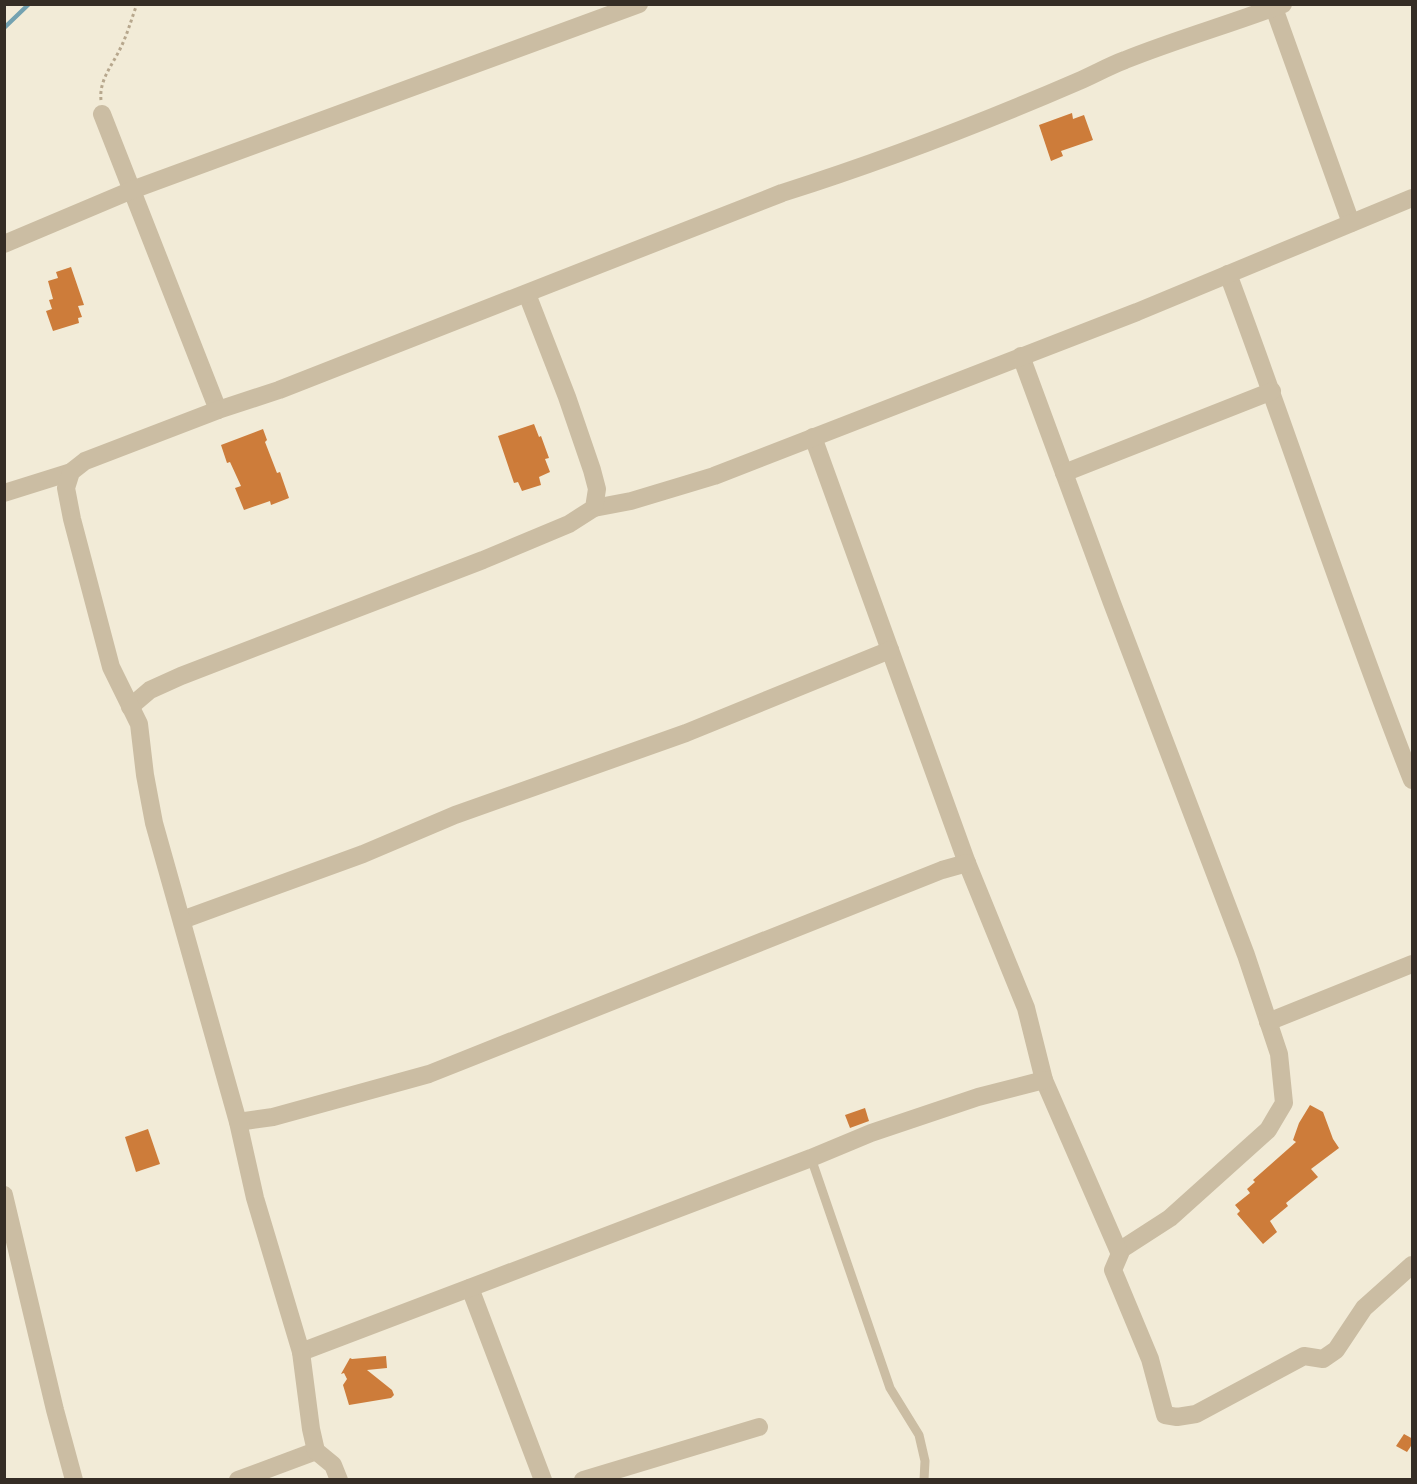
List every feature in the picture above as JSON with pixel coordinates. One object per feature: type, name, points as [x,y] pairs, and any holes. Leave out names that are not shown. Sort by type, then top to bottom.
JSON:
[{"type":"street","points":[[4,244],[132,190],[639,4]]},
{"type":"street","points":[[4,493],[71,472],[85,461],[218,410],[279,390],[782,193],[855,170],[1194,33],[1279,6],[1351,223]]},
{"type":"street","points":[[102,114],[218,410]]},
{"type":"street","points":[[130,707],[150,690],[181,676],[473,564],[569,524],[594,508],[631,501],[714,476],[1137,312],[1413,198]]},
{"type":"street","points":[[1228,274],[1272,391],[1353,625],[1413,780]]},
{"type":"street","points":[[527,294],[567,397],[592,470],[597,489],[594,508]]},
{"type":"street","points":[[1021,356],[1246,955],[1279,1054],[1284,1103],[1268,1130],[1170,1218],[1119,1252],[1113,1270],[1150,1359],[1165,1415],[1177,1417],[1196,1414],[1304,1356],[1323,1359],[1336,1350],[1364,1308],[1413,1265]]},
{"type":"street","points":[[1064,473],[1272,391]]},
{"type":"street","points":[[813,437],[967,863],[1026,1008],[1044,1080],[1119,1252]]},
{"type":"street","points":[[71,472],[66,488],[75,531],[111,667],[139,724],[154,823],[238,1122],[255,1198],[301,1352],[316,1451],[333,1465],[339,1479]]},
{"type":"street","points":[[182,920],[363,854],[455,815],[687,733],[890,650]]},
{"type":"street","points":[[238,1122],[273,1117],[429,1074],[793,928],[942,870],[967,863]]},
{"type":"street","points":[[1268,1022],[1413,964]]},
{"type":"street","points":[[301,1352],[811,1158],[871,1133],[968,1100],[1044,1080]]},
{"type":"street","points":[[4,1195],[74,1479]]},
{"type":"street","points":[[470,1288],[543,1479]]},
{"type":"street","points":[[584,1479],[759,1427]]},
{"type":"street","points":[[238,1479],[316,1451]]},
{"type":"lane","points":[[811,1158],[890,1389],[919,1435],[925,1461],[924,1479]]},
{"type":"path","points":[[102,114],[100,90],[120,50],[136,4]]},
{"type":"building","points":[[1072,113],[1073,119],[1084,115],[1093,140],[1061,151],[1063,156],[1051,161],[1039,125]]},
{"type":"building","points":[[71,267],[84,305],[78,306],[82,317],[78,318],[79,323],[53,331],[46,311],[52,309],[49,300],[53,299],[48,281],[58,278],[56,272]]},
{"type":"building","points":[[534,424],[549,458],[545,459],[550,472],[539,477],[541,485],[522,491],[518,482],[514,483],[498,436]]},
{"type":"building","points":[[263,429],[267,440],[265,442],[277,473],[280,472],[289,498],[271,505],[270,501],[244,510],[235,488],[241,486],[230,462],[227,463],[221,445]]},
{"type":"building","points":[[1310,1105],[1323,1112],[1333,1139],[1339,1148],[1311,1169],[1318,1177],[1286,1203],[1288,1206],[1270,1221],[1277,1232],[1263,1244],[1237,1214],[1240,1211],[1235,1205],[1250,1193],[1247,1189],[1255,1182],[1253,1180],[1296,1142],[1293,1140],[1299,1123]]},
{"type":"building","points":[[865,1108],[869,1121],[850,1128],[845,1115]]},
{"type":"building","points":[[148,1129],[160,1164],[136,1172],[125,1137]]},
{"type":"building","points":[[386,1356],[387,1368],[367,1370],[392,1390],[394,1395],[391,1398],[349,1405],[343,1385],[347,1379],[344,1373],[341,1374],[350,1358]]},
{"type":"building","points":[[1404,1434],[1413,1439],[1407,1452],[1396,1446]]},
{"type":"waterway","points":[[4,28],[29,4]]}]
